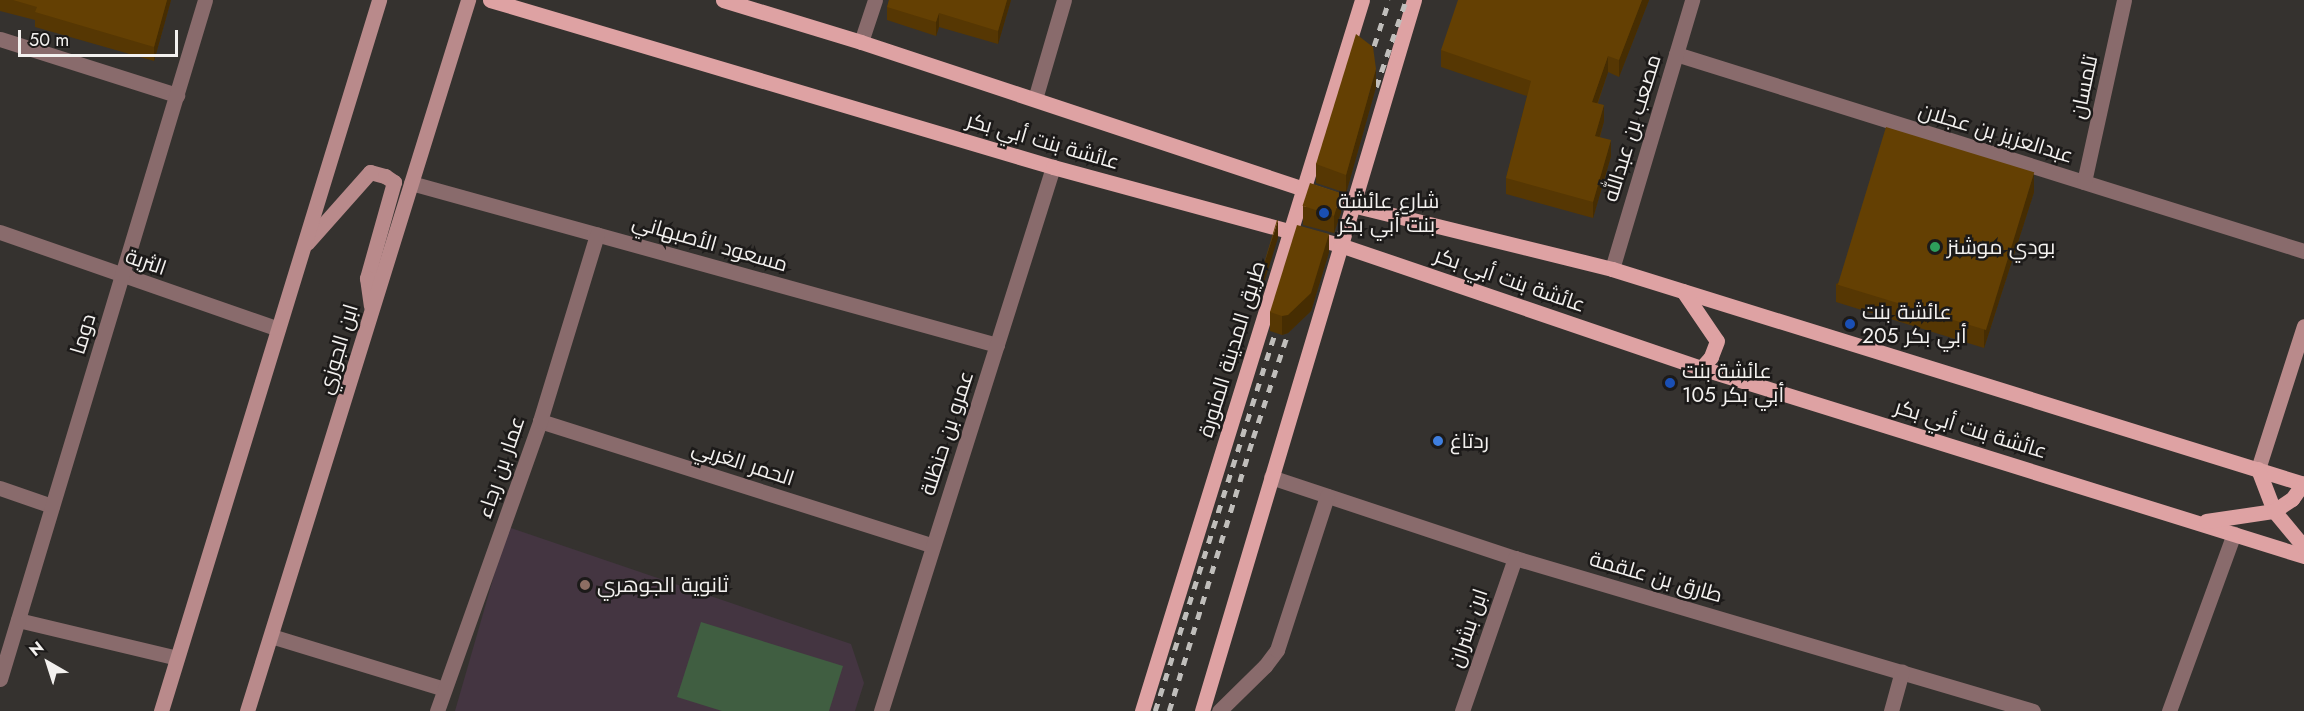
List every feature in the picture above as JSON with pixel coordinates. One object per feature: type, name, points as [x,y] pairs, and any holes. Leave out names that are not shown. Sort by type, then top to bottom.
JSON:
[{"type":"main road","name":"عائشة بنت أبي بكر","points":[[489,0],[1053,167],[1341,245],[1701,368],[2304,556]]},
{"type":"main road","name":"عائشة بنت أبي بكر","points":[[723,0],[861,42],[1352,205],[1612,269],[2304,482]]},
{"type":"main road","name":"طريق المدينة المنورة","points":[[1142,711],[1291,231],[1302,187],[1362,0]]},
{"type":"main road","points":[[1202,711],[1414,0]]},
{"type":"main road","points":[[1683,291],[1717,341],[1711,357],[1701,368]]},
{"type":"main road","points":[[2258,469],[2274,511],[2304,547]]},
{"type":"main road","points":[[2197,521],[2274,511],[2292,499],[2304,482]]},
{"type":"street","name":"دوما","points":[[1,674],[205,0]]},
{"type":"street","points":[[161,711],[379,0]]},
{"type":"street","name":"ابن الجوزي","points":[[248,711],[468,0]]},
{"type":"street","points":[[861,42],[875,0]]},
{"type":"street","points":[[1035,99],[1064,0]]},
{"type":"street","name":"مصعب بن عبدالله","points":[[1612,269],[1692,0]]},
{"type":"street","name":"تلمسان","points":[[2084,182],[2124,0]]},
{"type":"street","points":[[0,39],[177,95]]},
{"type":"street","name":"عبدالعزيز بن عجلان","points":[[1676,54],[2304,251]]},
{"type":"street","name":"عمرو بن حنظلة","points":[[881,711],[1053,167]]},
{"type":"street","points":[[303,248],[369,172],[386,176],[394,182],[367,278],[371,312]]},
{"type":"street","name":"مسعود الأصبهاني","points":[[411,183],[997,345]]},
{"type":"street","name":"الثربة","points":[[0,232],[278,330]]},
{"type":"street","name":"عمار بن رجاء","points":[[437,711],[540,421],[597,234]]},
{"type":"street","points":[[2258,469],[2304,326]]},
{"type":"street","name":"الحمر الغربي","points":[[540,421],[933,546]]},
{"type":"street","name":"طارق بن علقمة","points":[[1271,477],[1515,558],[2032,711]]},
{"type":"street","points":[[0,488],[52,506]]},
{"type":"street","points":[[1219,711],[1265,666],[1277,650],[1327,496]]},
{"type":"street","points":[[2169,711],[2234,533]]},
{"type":"street","name":"ابن بشران","points":[[1462,711],[1515,558]]},
{"type":"street","points":[[18,620],[177,658]]},
{"type":"street","points":[[271,636],[444,689]]},
{"type":"street","points":[[1890,711],[1902,671]]},
{"type":"shaded area","name":"ثانوية الجوهري","points":[[508,527],[851,644],[864,683],[855,711],[455,711]]},
{"type":"green space","points":[[701,622],[843,666],[829,711],[722,711],[677,697]]},
{"type":"building","points":[[13,0],[167,0],[154,47],[35,12],[37,7]]},
{"type":"building","points":[[889,0],[1007,0],[998,31],[939,13],[936,22],[887,7]]},
{"type":"building","points":[[1458,0],[1642,0],[1619,60],[1608,56],[1592,102],[1604,105],[1595,136],[1611,140],[1593,202],[1506,178],[1531,81],[1441,50]]},
{"type":"building","points":[[1356,34],[1373,47],[1376,69],[1346,175],[1316,164]]},
{"type":"building","name":"بودي موشنز","points":[[1886,127],[2034,172],[1986,330],[1838,285]]},
{"type":"building","points":[[1310,183],[1341,193],[1334,216],[1303,206]]},
{"type":"building","points":[[1277,220],[1278,220],[1256,290]]},
{"type":"building","points":[[1297,225],[1329,234],[1311,293],[1288,315],[1282,316],[1270,312]]},
{"type":"railway","points":[[1369,61],[1389,0]]},
{"type":"railway","points":[[1376,87],[1406,0]]},
{"type":"railway","points":[[1155,711],[1275,333]]},
{"type":"railway","points":[[1169,711],[1253,438],[1288,333]]},
{"type":"place","name":"شارع عائشة بنت أبي بكر","points":[[1324,213]]},
{"type":"place","name":"بودي موشنز","points":[[1935,247]]},
{"type":"place","name":"عائشة بنت أبي بكر 205","points":[[1850,324]]},
{"type":"place","name":"عائشة بنت أبي بكر 105","points":[[1670,383]]},
{"type":"place","name":"ردتاغ","points":[[1438,441]]},
{"type":"place","name":"ثانوية الجوهري","points":[[585,585]]}]
